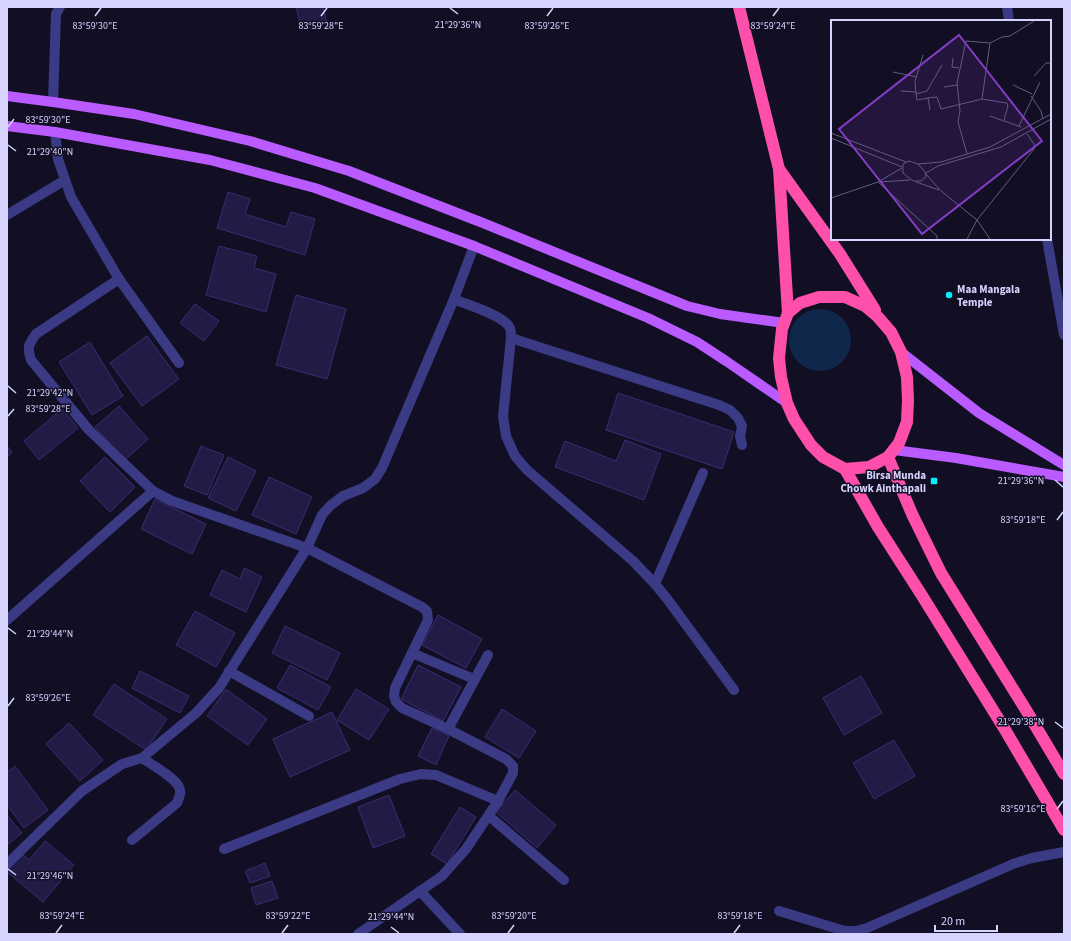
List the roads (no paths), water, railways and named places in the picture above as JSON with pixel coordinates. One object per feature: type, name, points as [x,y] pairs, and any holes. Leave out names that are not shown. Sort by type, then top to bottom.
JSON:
[{"type":"highway","points":[[739,7],[779,169],[786,318],[782,329],[779,358],[780,377],[787,403],[794,419],[811,445],[823,457],[845,469],[878,527],[1000,721],[1064,830]]},
{"type":"highway","points":[[779,169],[840,254],[878,317]]},
{"type":"highway","points":[[786,318],[800,303],[819,297],[845,297],[865,306],[878,317],[891,332],[901,352],[907,377],[908,401],[907,422],[899,443],[891,454],[869,467],[845,469]]},
{"type":"highway","points":[[891,454],[912,514],[941,573],[1064,774]]},
{"type":"main road","points":[[7,96],[134,114],[250,141],[349,171],[631,282],[686,306],[720,314],[786,318]]},
{"type":"main road","points":[[7,126],[55,132],[210,160],[315,188],[474,246],[648,318],[697,342],[787,403]]},
{"type":"main road","points":[[901,352],[979,413],[1064,465]]},
{"type":"main road","points":[[891,454],[956,458],[1064,477]]},
{"type":"street","points":[[53,102],[56,14],[60,7]]},
{"type":"street","points":[[1007,7],[1009,20]]},
{"type":"street","points":[[55,132],[58,160],[71,196],[119,279],[179,362]]},
{"type":"street","points":[[7,215],[65,180]]},
{"type":"street","points":[[1048,240],[1064,335]]},
{"type":"street","points":[[7,864],[82,791],[122,764],[142,758],[196,713],[218,688],[306,548],[322,516],[331,505],[342,496],[363,488],[375,479],[382,468],[454,299],[474,246]]},
{"type":"street","points":[[119,279],[36,334],[30,343],[28,351],[31,360],[89,430],[153,491],[172,501],[306,548],[422,607],[427,611],[428,620],[395,688],[394,696],[396,702],[402,708],[448,729],[506,759],[513,766],[513,773],[498,801],[466,849],[455,862],[442,876],[358,934]]},
{"type":"street","points":[[454,299],[496,316],[505,322],[510,329],[511,338],[503,416],[506,436],[515,456],[527,470],[633,561],[655,584],[734,690]]},
{"type":"street","points":[[511,338],[719,405],[730,410],[738,418],[742,426],[740,436],[742,445]]},
{"type":"street","points":[[655,584],[703,473]]},
{"type":"street","points":[[7,620],[153,491]]},
{"type":"street","points":[[412,653],[474,680]]},
{"type":"street","points":[[448,729],[488,655]]},
{"type":"street","points":[[228,671],[309,716]]},
{"type":"street","points":[[132,840],[177,802],[180,795],[180,788],[174,780],[142,758]]},
{"type":"street","points":[[224,849],[400,779],[421,774],[436,776],[498,801]]},
{"type":"street","points":[[488,816],[564,880]]},
{"type":"street","points":[[779,911],[845,931],[856,931],[867,928],[1013,864],[1032,858],[1064,852]]},
{"type":"street","points":[[420,891],[460,934]]},
{"type":"water","points":[[814,309],[826,309],[842,318],[849,328],[851,340],[849,352],[842,362],[826,371],[814,371],[803,366],[794,357],[789,346],[789,334],[794,323],[803,314]]},
{"type":"place","name":"Maa Mangala Temple","points":[[949,295]]},
{"type":"place","name":"Birsa Munda Chowk Ainthapali","points":[[934,481]]}]
